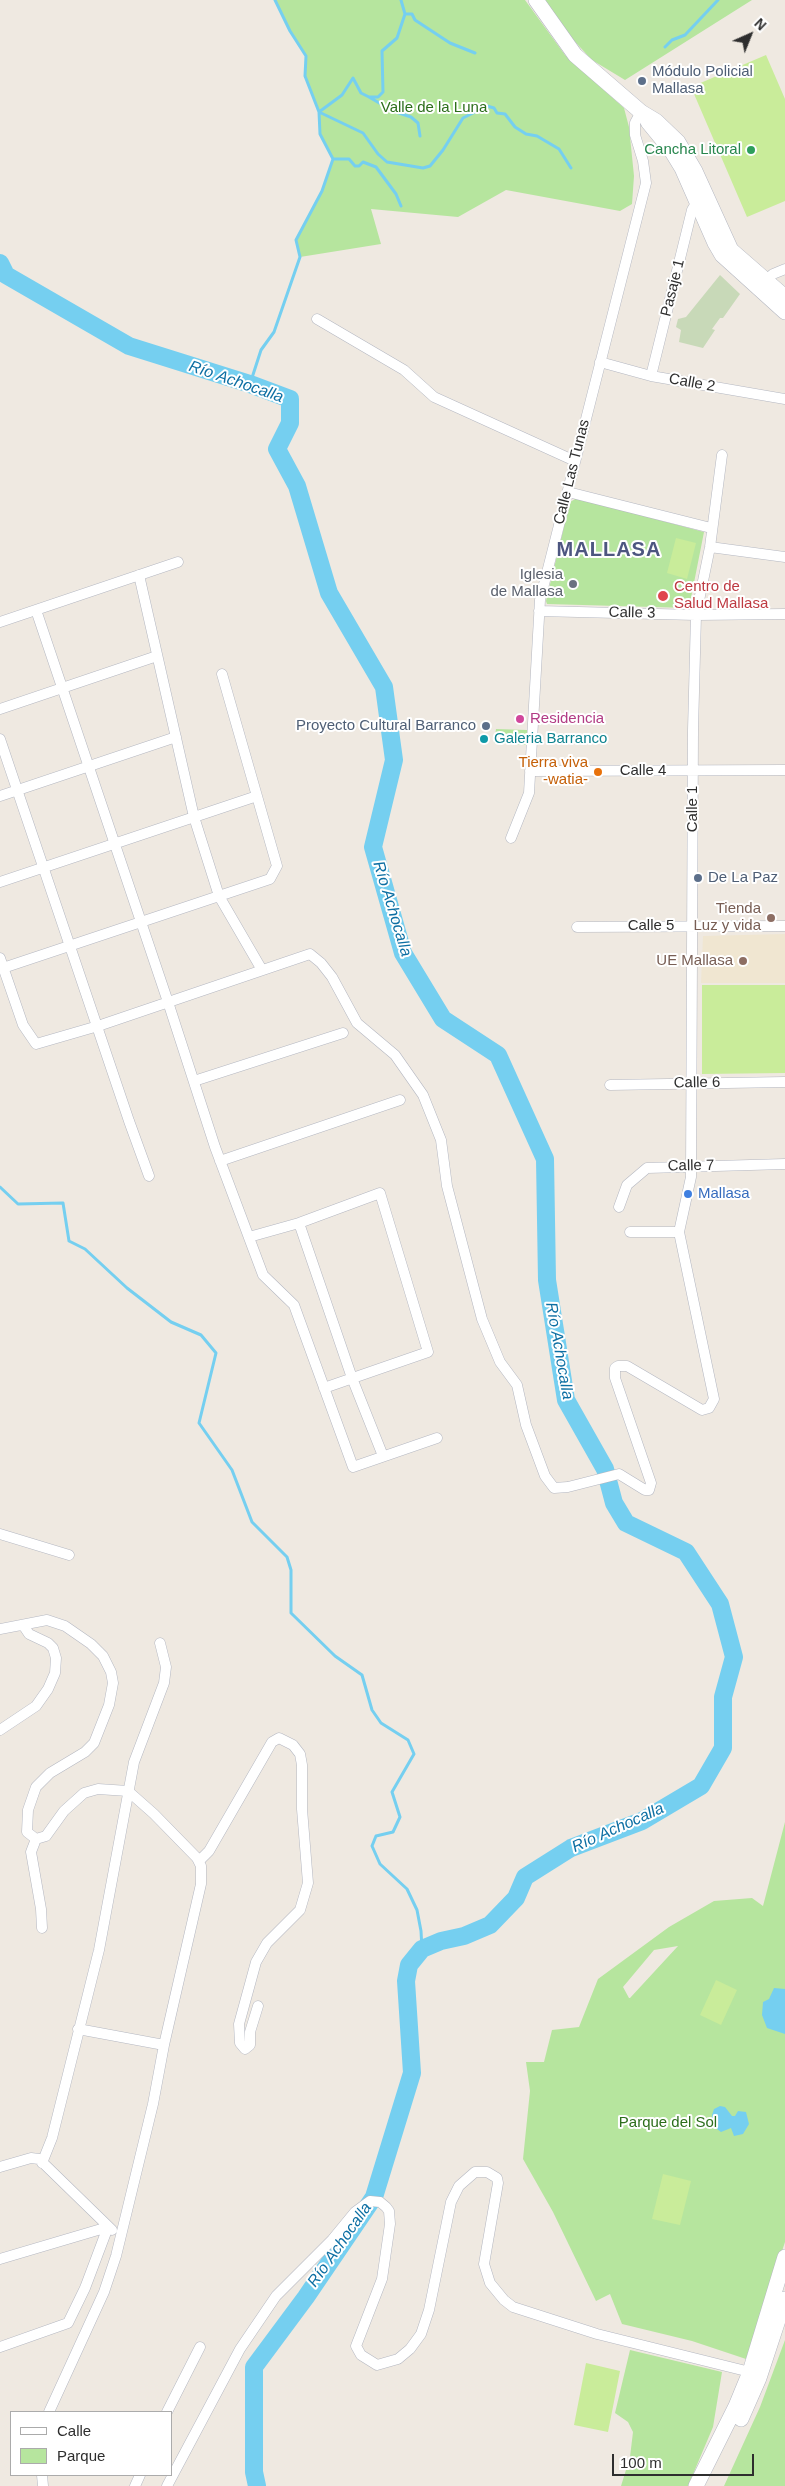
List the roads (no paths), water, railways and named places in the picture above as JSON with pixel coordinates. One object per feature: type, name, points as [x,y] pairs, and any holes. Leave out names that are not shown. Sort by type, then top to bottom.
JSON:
[{"type":"main road","points":[[536,0],[575,55],[641,112],[671,150],[702,200],[722,255],[785,297]]},
{"type":"main road","points":[[763,284],[785,312]]},
{"type":"main road","points":[[696,2486],[736,2406],[755,2375],[785,2257]]},
{"type":"main road","points":[[708,2486],[785,2299]]},
{"type":"street","name":"Calle Las Tunas","points":[[511,838],[529,793],[539,611],[646,183],[643,161],[634,136],[635,123],[641,112]]},
{"type":"street","name":"Pasaje 1","points":[[651,376],[692,210],[702,200]]},
{"type":"street","points":[[763,284],[785,269]]},
{"type":"street","points":[[317,320],[404,370],[434,396],[575,461]]},
{"type":"street","name":"Calle 2","points":[[600,362],[651,376],[785,399]]},
{"type":"street","name":"Calle 1","points":[[679,1232],[691,1177],[690,1082],[696,614],[710,547],[722,455]]},
{"type":"street","points":[[568,492],[711,528]]},
{"type":"street","points":[[710,547],[785,557]]},
{"type":"street","points":[[0,622],[178,562]]},
{"type":"street","points":[[139,575],[194,817],[220,896],[262,970]]},
{"type":"street","points":[[36,610],[220,1161],[264,1275],[294,1305],[353,1466],[437,1438]]},
{"type":"street","name":"Calle 3","points":[[539,611],[785,614]]},
{"type":"street","points":[[0,709],[157,656]]},
{"type":"street","points":[[222,674],[278,866],[270,879],[70,946],[2,963],[23,1025],[36,1044],[96,1026],[310,954],[321,963],[332,977],[357,1024],[395,1056],[423,1095],[441,1140],[447,1186],[482,1319],[500,1362],[518,1385],[526,1425],[545,1476],[554,1488],[568,1487],[619,1474],[645,1490],[651,1488],[614,1373],[618,1366],[627,1366],[695,1408],[707,1409],[714,1399],[679,1232],[630,1232]]},
{"type":"street","points":[[0,796],[176,737]]},
{"type":"street","points":[[0,739],[96,1026],[150,1176]]},
{"type":"street","name":"Calle 4","points":[[530,771],[785,770]]},
{"type":"street","points":[[0,882],[257,796]]},
{"type":"street","name":"Calle 5","points":[[577,927],[785,926]]},
{"type":"street","points":[[194,1081],[343,1033]]},
{"type":"street","name":"Calle 6","points":[[610,1085],[690,1082],[785,1082]]},
{"type":"street","points":[[220,1161],[400,1100]]},
{"type":"street","name":"Calle 7","points":[[619,1207],[628,1185],[647,1168],[785,1164]]},
{"type":"street","points":[[249,1237],[299,1223],[380,1193],[428,1352],[324,1388]]},
{"type":"street","points":[[299,1223],[352,1378],[383,1456]]},
{"type":"street","points":[[0,1534],[69,1555]]},
{"type":"street","points":[[0,1629],[48,1620],[78,1634],[103,1656],[111,1672],[113,1683],[109,1705],[94,1743],[85,1752],[50,1773],[36,1787],[31,1798],[26,1825],[27,1832],[36,1839]]},
{"type":"street","points":[[0,1730],[36,1706],[48,1689],[54,1674],[56,1658],[53,1648],[48,1643],[29,1634],[23,1625]]},
{"type":"street","points":[[42,2163],[52,2138],[99,1950],[134,1762],[164,1683],[166,1666],[160,1643]]},
{"type":"street","points":[[199,1862],[209,1851],[272,1742],[279,1738],[293,1745],[300,1754],[302,1765],[302,1809],[308,1883],[300,1910],[267,1943],[256,1962],[239,2024],[240,2043],[245,2049],[250,2045],[250,2032],[258,2006]]},
{"type":"street","points":[[36,1839],[50,1833],[64,1811],[84,1793],[98,1789],[128,1791],[154,1814],[199,1862],[200,1884],[131,2201],[119,2236],[116,2256],[104,2292],[49,2411]]},
{"type":"street","points":[[36,1839],[31,1852],[41,1909],[42,1928]]},
{"type":"street","points":[[78,2029],[164,2045]]},
{"type":"street","points":[[0,2167],[31,2158],[42,2163],[119,2236]]},
{"type":"street","points":[[167,2486],[240,2349],[276,2296],[332,2240],[364,2204],[376,2201],[383,2204],[389,2211],[390,2224],[382,2279],[356,2346],[362,2355],[377,2365],[398,2360],[410,2350],[421,2334],[429,2310],[451,2202],[466,2178],[475,2172],[482,2171],[493,2174],[498,2183],[484,2264],[490,2283],[504,2300],[513,2306],[597,2334],[755,2375]]},
{"type":"street","points":[[0,2259],[108,2227]]},
{"type":"street","points":[[0,2347],[68,2323],[85,2288],[108,2227]]},
{"type":"street","points":[[168,2411],[200,2347]]},
{"type":"water","points":[[774,1988],[785,1989],[785,2034],[767,2028],[762,2015],[763,2002],[769,1999]]},
{"type":"water","points":[[720,2106],[725,2107],[732,2116],[735,2116],[738,2111],[746,2112],[749,2124],[743,2134],[734,2136],[731,2128],[721,2132],[713,2126],[712,2115],[714,2109]]},
{"type":"waterway","points":[[250,384],[261,350],[274,332],[300,257],[296,240],[322,191],[333,159],[320,134],[319,112],[305,76],[306,56],[290,31],[275,0]]},
{"type":"waterway","points":[[319,112],[342,95],[353,78],[361,93],[369,97],[378,97],[383,92],[382,51],[397,38],[405,14],[401,0]]},
{"type":"waterway","points":[[665,47],[672,40],[685,35],[718,0]]},
{"type":"waterway","points":[[405,14],[412,14],[415,20],[450,43],[475,53]]},
{"type":"waterway","points":[[369,97],[393,111],[411,117],[418,123],[420,136]]},
{"type":"waterway","points":[[319,112],[363,133],[378,154],[387,162],[423,168],[430,166],[443,150],[463,118],[487,106],[494,108],[497,113],[505,114],[515,127],[526,134],[537,136],[559,149],[571,168]]},
{"type":"waterway","points":[[333,159],[349,159],[355,166],[359,166],[363,162],[376,167],[396,194],[401,206]]},
{"type":"waterway","name":"Río Achocalla","points":[[0,263],[6,275],[129,346],[250,384],[290,399],[290,423],[277,449],[297,486],[329,593],[384,687],[394,760],[373,847],[403,953],[443,1019],[498,1055],[545,1159],[547,1280],[566,1400],[605,1469],[614,1503],[626,1523],[686,1552],[720,1604],[734,1657],[723,1697],[723,1748],[701,1786],[642,1821],[571,1848],[525,1877],[516,1898],[490,1925],[464,1936],[441,1941],[422,1949],[409,1965],[406,1981],[412,2073],[374,2197],[306,2297],[254,2367],[254,2472],[257,2486]]},
{"type":"waterway","points":[[0,1187],[18,1204],[63,1203],[69,1241],[85,1249],[127,1288],[171,1322],[201,1335],[216,1353],[199,1423],[232,1470],[252,1522],[287,1557],[291,1570],[291,1613],[335,1656],[362,1675],[372,1710],[381,1723],[408,1740],[414,1754],[392,1792],[400,1817],[393,1832],[376,1836],[372,1846],[380,1864],[407,1889],[417,1910],[422,1949]]},
{"type":"place","name":"Módulo Policial Mallasa","points":[[642,81]]},
{"type":"place","name":"Cancha Litoral","points":[[751,150]]},
{"type":"place","name":"Iglesia de Mallasa","points":[[573,584]]},
{"type":"place","name":"Centro de Salud Mallasa","points":[[663,596]]},
{"type":"place","name":"Residencia","points":[[520,719]]},
{"type":"place","name":"Proyecto Cultural Barranco","points":[[486,726]]},
{"type":"place","name":"Galeria Barranco","points":[[484,739]]},
{"type":"place","name":"Tierra viva -watia-","points":[[598,772]]},
{"type":"place","name":"De La Paz","points":[[698,878]]},
{"type":"place","name":"Tienda Luz y vida","points":[[771,918]]},
{"type":"place","name":"UE Mallasa","points":[[743,961]]},
{"type":"place","name":"Mallasa","points":[[688,1194]]},
{"type":"district","name":"MALLASA","points":[[609,550]]},
{"type":"park label","name":"Valle de la Luna","points":[[434,108]]},
{"type":"park label","name":"Parque del Sol","points":[[668,2123]]}]
